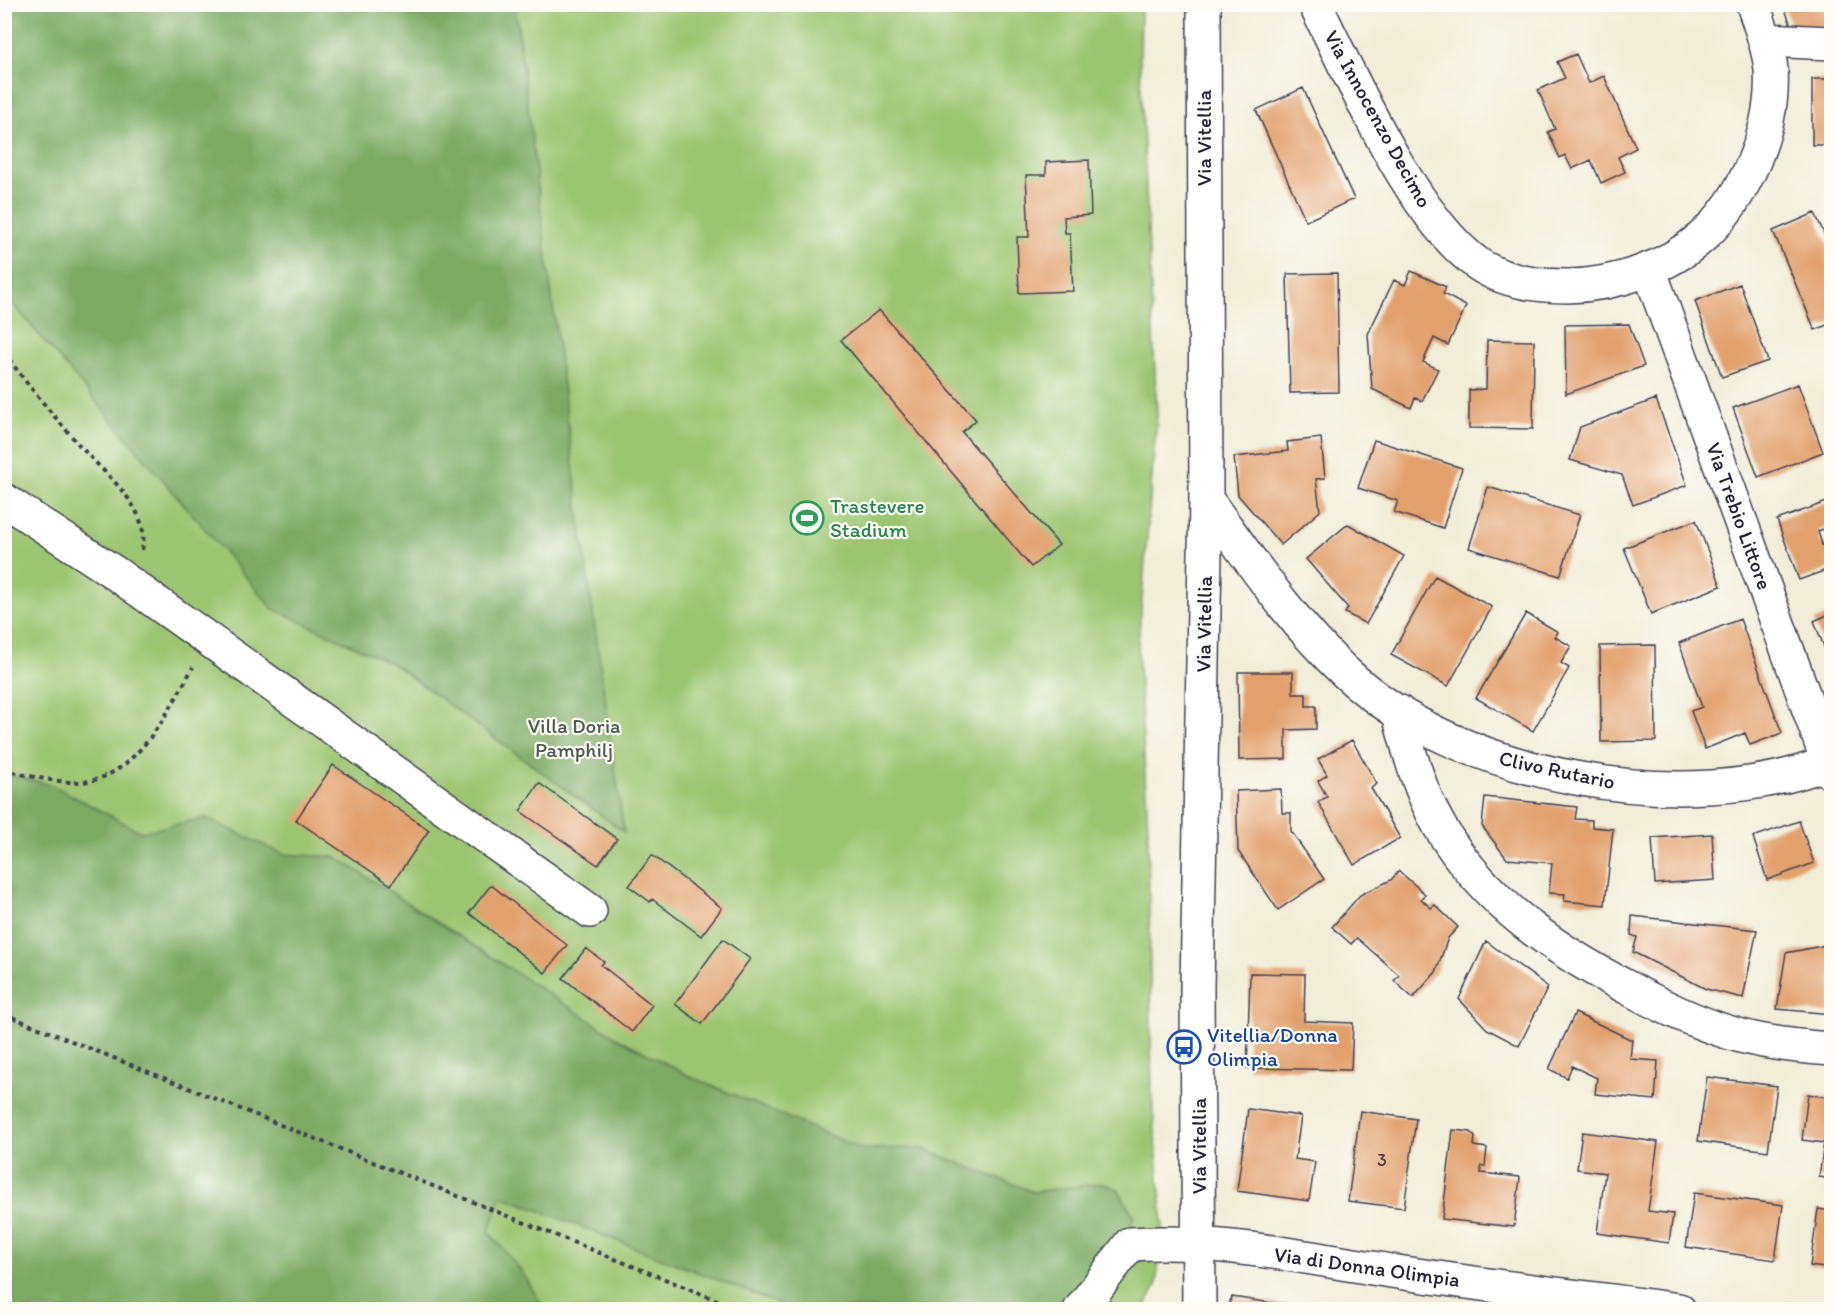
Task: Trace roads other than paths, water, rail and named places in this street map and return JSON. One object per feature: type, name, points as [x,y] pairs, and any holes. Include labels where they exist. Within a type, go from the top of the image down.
[{"type":"street","name":"Via Vitellia","points":[[1199,1310],[1197,988],[1206,499],[1203,4]]},
{"type":"street","name":"Via Innocenzo Decimo","points":[[1315,4],[1400,166],[1448,237],[1472,259],[1500,276],[1522,282],[1549,285],[1601,283],[1649,269],[1688,248],[1708,231],[1725,211],[1751,165],[1763,134],[1770,92],[1771,70],[1766,40],[1753,4]]},
{"type":"street","points":[[1766,40],[1832,43]]},
{"type":"street","name":"Via Trebio Littore","points":[[1649,269],[1830,765]]},
{"type":"street","name":"Clivo Rutario","points":[[1206,499],[1288,607],[1346,673],[1398,711],[1441,736],[1506,762],[1561,775],[1663,787],[1727,786],[1830,765]]},
{"type":"street","points":[[4,500],[115,573],[217,648],[590,911]]},
{"type":"street","points":[[1398,711],[1417,779],[1448,839],[1492,894],[1541,938],[1613,980],[1701,1023],[1762,1041],[1832,1049]]},
{"type":"street","points":[[1180,1310],[1199,1243]]},
{"type":"street","name":"Via di Donna Olimpia","points":[[1080,1310],[1130,1244],[1199,1243],[1679,1310]]},
{"type":"place","name":"Trastevere Stadium","points":[[807,518]]},
{"type":"place","name":"Vitellia/Donna Olimpia","points":[[1184,1047]]},
{"type":"park label","name":"Villa Doria Pamphilj","points":[[574,738]]}]
